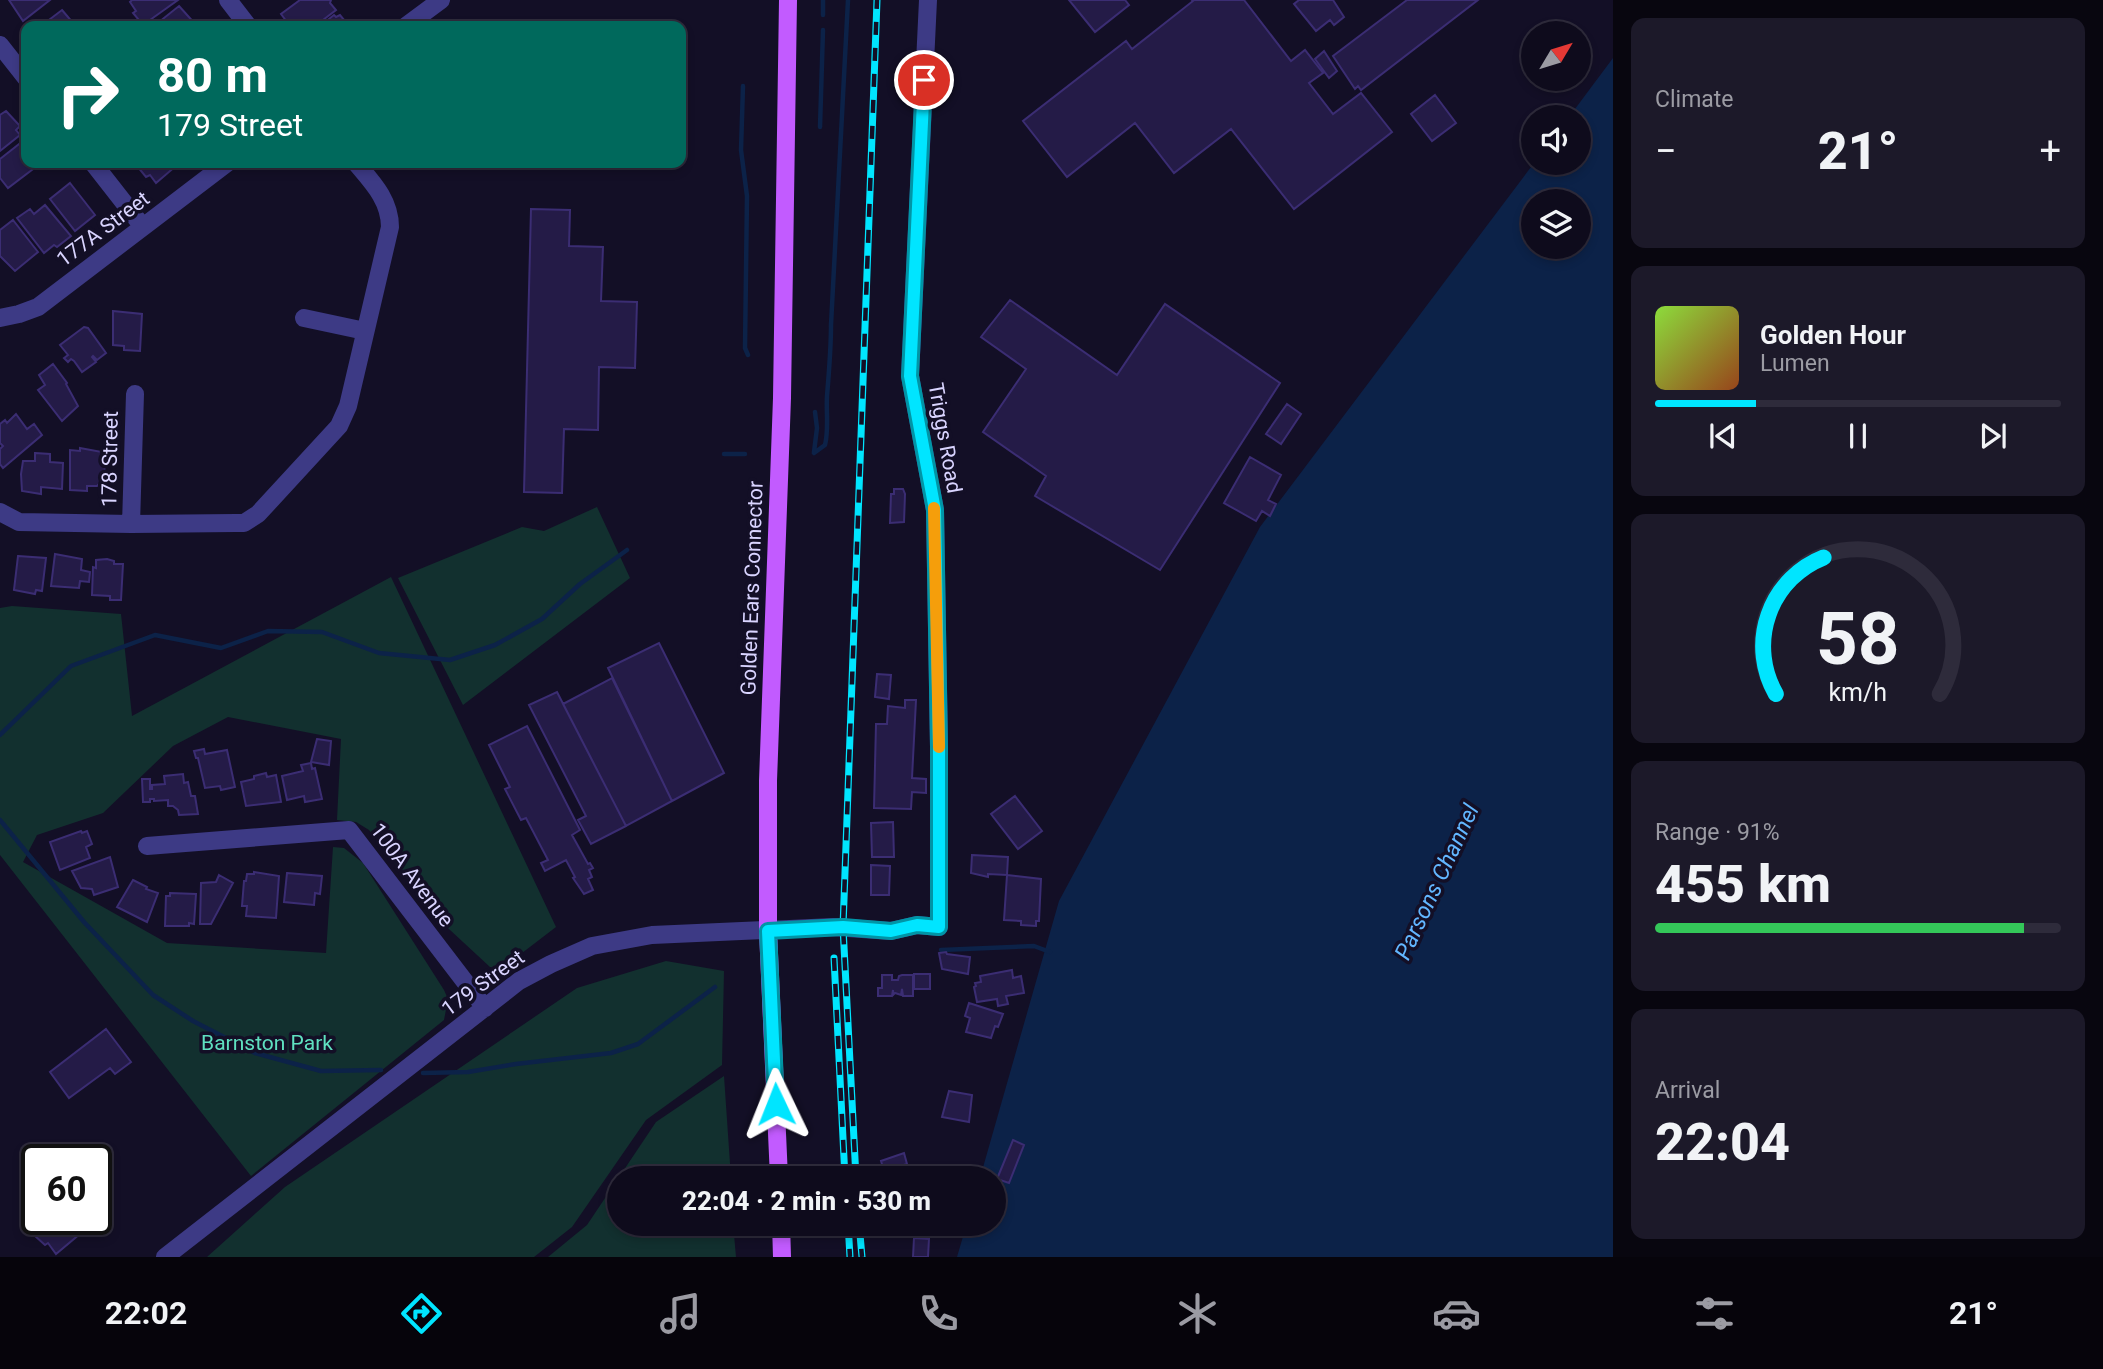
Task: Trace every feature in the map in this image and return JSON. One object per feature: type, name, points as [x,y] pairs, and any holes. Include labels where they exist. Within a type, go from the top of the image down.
[{"type":"main road","name":"Golden Ears Connector","points":[[778,1166],[768,931],[768,781],[782,398],[788,0]]},
{"type":"main road","points":[[781,1236],[782,1257]]},
{"type":"street","points":[[228,0],[244,21]]},
{"type":"street","points":[[413,21],[440,0]]},
{"type":"street","name":"Triggs Road","points":[[928,0],[910,376],[935,510],[939,927]]},
{"type":"street","points":[[0,45],[21,72]]},
{"type":"street","points":[[97,168],[143,227]]},
{"type":"street","name":"177A Street","points":[[0,318],[38,307],[220,168]]},
{"type":"street","points":[[0,512],[19,522],[131,524],[244,523],[258,514],[342,421],[348,406],[389,235],[390,219],[383,198],[360,168]]},
{"type":"street","points":[[304,317],[365,331]]},
{"type":"street","name":"178 Street","points":[[131,524],[135,394]]},
{"type":"street","name":"100A Avenue","points":[[147,846],[349,830],[485,1008]]},
{"type":"street","name":"179 Street","points":[[165,1257],[519,981],[592,946],[652,935],[843,927],[891,931],[917,925],[939,927]]},
{"type":"green space","points":[[597,507],[630,578],[463,705],[398,578],[522,527],[544,531]]},
{"type":"green space","name":"Barnston Park","points":[[391,577],[556,927],[501,969],[490,967],[436,917],[369,830],[356,822],[337,820],[341,739],[228,717],[173,746],[103,813],[37,835],[23,862],[167,943],[326,953],[333,847],[344,848],[363,863],[444,990],[448,999],[444,1020],[251,1176],[0,855],[0,608],[12,606],[121,614],[132,716]]},
{"type":"green space","points":[[666,961],[724,971],[722,1065],[646,1120],[614,1166],[607,1166],[607,1176],[572,1227],[534,1257],[207,1257],[285,1187],[577,988]]},
{"type":"green space","points":[[724,1076],[730,1166],[627,1166],[656,1122]]},
{"type":"green space","points":[[607,1195],[607,1236],[734,1236],[736,1257],[548,1257],[587,1225]]},
{"type":"water","name":"Parsons Channel","points":[[1613,58],[1613,1257],[957,1257],[963,1236],[1006,1236],[1006,1166],[983,1166],[1059,901],[1260,527],[1525,175],[1591,175],[1591,105],[1578,105]]},
{"type":"building","points":[[9,0],[50,0],[23,21]]},
{"type":"building","points":[[178,0],[149,21],[140,21],[133,13],[136,11],[130,2]]},
{"type":"building","points":[[300,0],[331,0],[330,3],[336,10],[322,21],[286,21],[281,14]]},
{"type":"building","points":[[1069,0],[1125,0],[1129,5],[1095,32]]},
{"type":"building","points":[[1192,0],[1244,0],[1291,61],[1305,50],[1323,73],[1309,83],[1333,114],[1361,93],[1392,132],[1294,209],[1231,129],[1174,173],[1135,123],[1067,177],[1023,121],[1126,41],[1132,49]]},
{"type":"building","points":[[1299,0],[1333,0],[1344,17],[1334,25],[1330,20],[1316,31],[1294,4]]},
{"type":"building","points":[[1407,0],[1478,0],[1361,90],[1358,86],[1355,89],[1333,56]]},
{"type":"building","points":[[179,6],[192,21],[160,21]]},
{"type":"building","points":[[62,10],[71,21],[48,21]]},
{"type":"building","points":[[334,15],[340,15],[345,21],[326,21]]},
{"type":"building","points":[[1324,51],[1337,71],[1329,78],[1315,59]]},
{"type":"building","points":[[1435,95],[1456,123],[1432,141],[1411,114]]},
{"type":"building","points":[[6,111],[20,126],[16,130],[20,135],[0,151],[0,115]]},
{"type":"building","points":[[21,143],[21,168],[34,168],[8,188],[0,178],[0,159]]},
{"type":"building","points":[[139,168],[174,168],[156,183],[150,175],[146,177]]},
{"type":"building","points":[[70,183],[95,215],[75,231],[50,199]]},
{"type":"building","points":[[45,205],[71,236],[44,253],[17,218],[30,209],[34,214]]},
{"type":"building","points":[[531,209],[570,210],[569,246],[603,247],[601,301],[637,302],[635,368],[599,367],[598,430],[564,429],[562,493],[524,492]]},
{"type":"building","points":[[13,220],[38,252],[15,271],[0,256],[0,230]]},
{"type":"building","points":[[1010,300],[1117,375],[1165,304],[1280,383],[1160,570],[1035,496],[1046,476],[983,432],[1026,369],[981,337]]},
{"type":"building","points":[[113,311],[142,314],[140,351],[124,350],[124,346],[113,345]]},
{"type":"building","points":[[84,327],[88,328],[106,353],[97,360],[93,356],[96,362],[82,372],[74,361],[71,359],[68,362],[64,358],[68,355],[60,345]]},
{"type":"building","points":[[53,364],[67,383],[78,406],[62,421],[38,390],[45,385],[39,375]]},
{"type":"building","points":[[1287,404],[1301,414],[1281,444],[1266,434]]},
{"type":"building","points":[[16,414],[27,429],[34,424],[42,435],[3,468],[0,464],[0,449],[3,446],[0,443],[0,424],[5,420],[7,423]]},
{"type":"building","points":[[80,448],[102,452],[102,462],[105,462],[104,479],[97,486],[87,486],[87,491],[70,490],[70,450],[80,451]]},
{"type":"building","points":[[35,453],[50,454],[50,462],[63,463],[62,489],[41,487],[41,494],[22,491],[23,461],[35,461]]},
{"type":"building","points":[[1250,457],[1281,475],[1268,500],[1276,504],[1270,516],[1262,511],[1256,521],[1224,503]]},
{"type":"building","points":[[894,489],[903,489],[905,494],[904,522],[890,523],[891,494],[894,494]]},
{"type":"building","points":[[55,554],[82,559],[81,570],[90,572],[89,582],[80,581],[79,588],[51,586]]},
{"type":"building","points":[[18,556],[46,558],[42,591],[36,590],[35,594],[14,590]]},
{"type":"building","points":[[96,560],[114,561],[114,564],[123,564],[121,600],[92,595],[93,567],[96,568]]},
{"type":"building","points":[[659,643],[724,773],[672,801],[608,668]]},
{"type":"building","points":[[877,674],[891,675],[889,699],[875,697]]},
{"type":"building","points":[[612,678],[672,801],[626,826],[563,704]]},
{"type":"building","points":[[557,692],[626,826],[591,844],[578,820],[586,816],[529,705]]},
{"type":"building","points":[[905,700],[916,700],[912,778],[926,779],[926,793],[912,792],[911,809],[874,808],[876,724],[887,724],[888,706],[905,708]]},
{"type":"building","points":[[527,726],[580,830],[572,835],[593,868],[589,870],[592,877],[588,879],[593,890],[584,894],[573,878],[575,877],[566,860],[545,871],[541,863],[548,860],[526,818],[521,820],[505,789],[510,787],[489,745]]},
{"type":"building","points":[[317,739],[331,741],[329,765],[311,762]]},
{"type":"building","points":[[204,749],[205,754],[227,750],[235,787],[221,790],[220,786],[205,788],[194,751]]},
{"type":"building","points":[[311,763],[312,769],[315,768],[322,799],[305,802],[304,796],[287,800],[282,776],[303,771],[301,765]]},
{"type":"building","points":[[266,773],[267,777],[276,775],[281,802],[246,806],[241,782]]},
{"type":"building","points":[[183,774],[184,783],[188,782],[191,796],[195,796],[198,814],[179,815],[178,810],[168,806],[168,800],[150,799],[150,802],[143,802],[142,779],[150,779],[152,789],[152,785],[165,784],[164,776]]},
{"type":"building","points":[[1015,796],[1042,831],[1018,849],[991,814]]},
{"type":"building","points":[[893,822],[894,857],[872,857],[871,823]]},
{"type":"building","points":[[87,831],[92,844],[86,847],[90,858],[60,870],[50,842]]},
{"type":"building","points":[[972,855],[1008,857],[1007,875],[988,874],[988,877],[971,873]]},
{"type":"building","points":[[110,857],[118,887],[94,895],[92,889],[81,888],[72,871]]},
{"type":"building","points":[[871,865],[890,866],[889,895],[871,895]]},
{"type":"building","points":[[254,872],[279,876],[276,918],[246,916],[247,906],[242,906],[244,881],[247,874]]},
{"type":"building","points":[[287,873],[322,876],[320,894],[315,893],[314,905],[284,902]]},
{"type":"building","points":[[219,875],[233,883],[211,924],[200,924],[201,883],[216,882]]},
{"type":"building","points":[[1007,875],[1041,879],[1039,921],[1036,921],[1036,926],[1021,925],[1021,921],[1004,920]]},
{"type":"building","points":[[133,880],[158,893],[147,922],[117,907]]},
{"type":"building","points":[[170,893],[196,894],[194,924],[165,926],[166,896],[170,896]]},
{"type":"building","points":[[939,953],[970,957],[968,974],[942,969]]},
{"type":"building","points":[[1012,970],[1013,978],[1021,976],[1024,993],[1006,996],[1008,1004],[998,1006],[997,999],[977,1002],[974,987],[975,983],[981,982],[980,976]]},
{"type":"building","points":[[914,974],[930,974],[930,989],[914,989]]},
{"type":"building","points":[[882,975],[892,975],[892,980],[898,980],[902,975],[913,975],[913,996],[903,996],[902,989],[901,995],[893,995],[893,990],[892,996],[878,996],[878,988],[882,988]]},
{"type":"building","points":[[969,1003],[1003,1014],[991,1038],[966,1032],[970,1018],[965,1016]]},
{"type":"building","points":[[106,1029],[131,1062],[115,1074],[110,1068],[69,1098],[50,1072]]},
{"type":"building","points":[[949,1091],[972,1095],[969,1122],[942,1117]]},
{"type":"building","points":[[1013,1140],[1024,1145],[1009,1183],[1006,1182],[1006,1166],[1002,1166]]},
{"type":"building","points":[[904,1153],[907,1164],[882,1166],[881,1161]]},
{"type":"building","points":[[34,1235],[79,1235],[56,1254],[48,1243],[45,1245]]},
{"type":"building","points":[[914,1238],[929,1239],[928,1257],[913,1257]]},
{"type":"waterway","points":[[823,0],[823,15]]},
{"type":"waterway","points":[[814,453],[825,445],[827,433],[848,0]]},
{"type":"waterway","points":[[820,127],[823,30]]},
{"type":"waterway","points":[[743,86],[741,150],[747,196],[745,348],[748,355]]},
{"type":"waterway","points":[[814,452],[817,428],[815,412]]},
{"type":"waterway","points":[[724,454],[745,454]]},
{"type":"waterway","points":[[0,735],[71,666],[155,635],[221,648],[268,631],[322,632],[379,653],[450,660],[495,645],[542,619],[580,584],[627,550]]},
{"type":"waterway","points":[[0,820],[84,922],[153,995],[193,1021],[255,1053],[321,1071],[381,1070]]},
{"type":"waterway","points":[[941,950],[1034,946],[1050,952]]},
{"type":"waterway","points":[[423,1073],[468,1072],[611,1053],[638,1044],[715,987]]},
{"type":"railway","points":[[855,1166],[843,927],[877,0]]},
{"type":"railway","points":[[834,958],[844,1166]]},
{"type":"railway","points":[[849,1236],[850,1257]]},
{"type":"railway","points":[[860,1236],[862,1257]]},
{"type":"slow traffic","points":[[934,508],[939,747]]},
{"type":"route","points":[[776,1104],[768,931],[843,927],[891,931],[917,925],[939,927],[935,510],[910,376],[924,80]]}]
